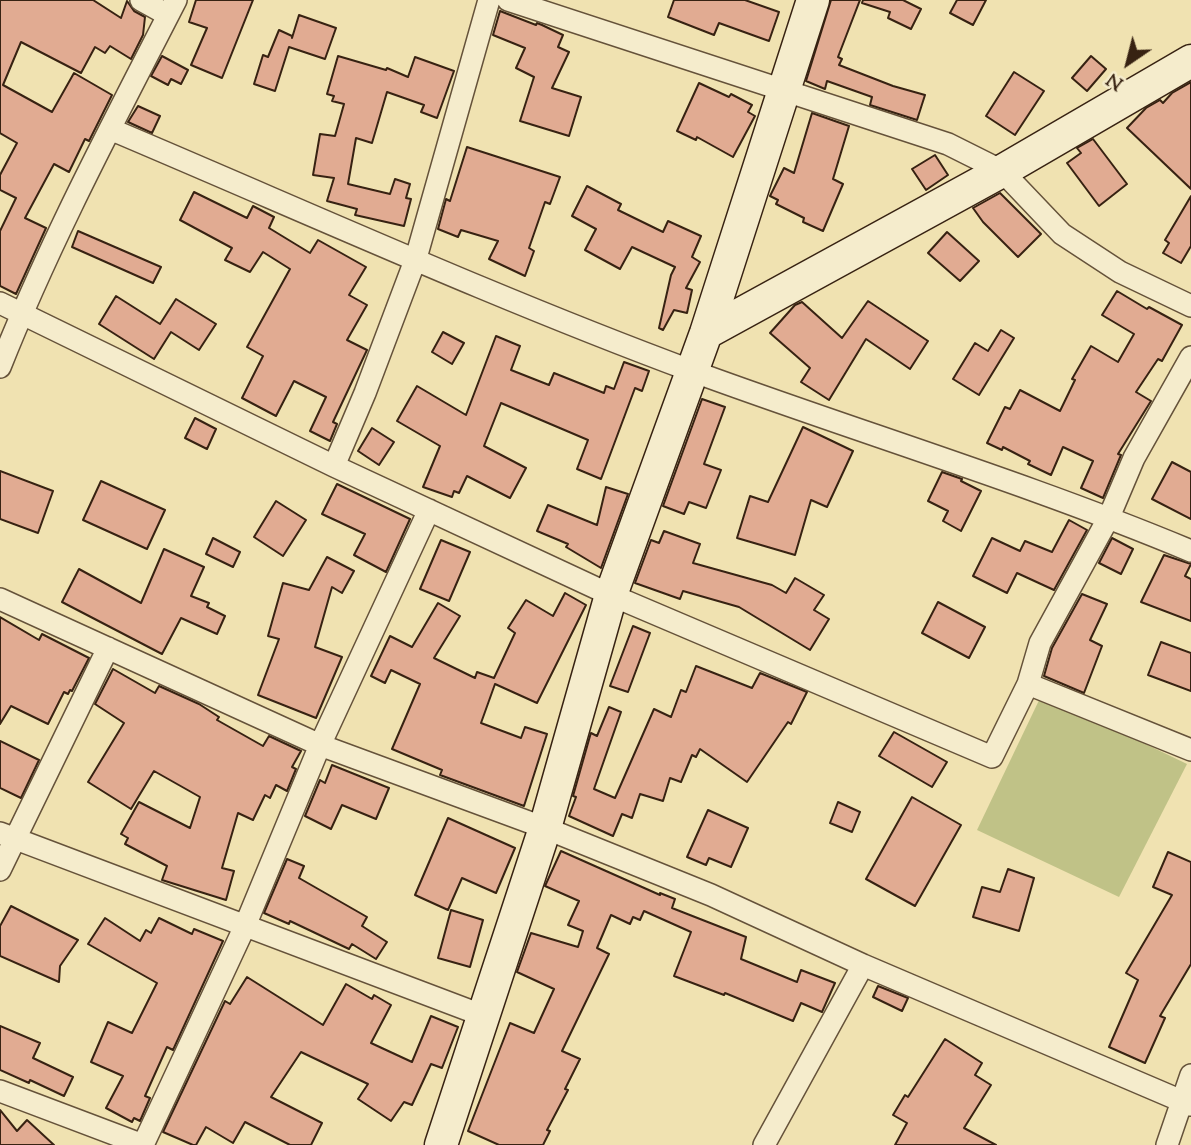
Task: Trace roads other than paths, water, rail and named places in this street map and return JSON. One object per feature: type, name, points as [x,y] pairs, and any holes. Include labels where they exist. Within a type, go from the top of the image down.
[{"type":"main road","points":[[441,1145],[545,828],[611,595],[706,333],[813,0]]},
{"type":"main road","points":[[706,333],[1002,171],[1190,62]]},
{"type":"street","points":[[0,367],[21,313],[172,8],[141,0]]},
{"type":"street","points":[[334,466],[416,258],[489,0]]},
{"type":"street","points":[[508,0],[948,144],[1002,171],[1062,234],[1120,272],[1191,306]]},
{"type":"street","points":[[110,129],[416,258],[494,294],[693,371],[1109,517],[1191,551]]},
{"type":"street","points":[[0,303],[334,466],[611,595],[992,757],[1028,684],[1040,643],[1109,517],[1134,458],[1191,357]]},
{"type":"street","points":[[0,1091],[143,1145],[245,926],[320,745],[429,510]]},
{"type":"street","points":[[0,599],[320,745],[545,828],[711,895],[863,965],[1186,1103]]},
{"type":"street","points":[[0,870],[7,836],[108,648]]},
{"type":"street","points":[[1028,684],[1191,750]]},
{"type":"street","points":[[7,836],[484,1016]]},
{"type":"street","points":[[764,1145],[863,965]]},
{"type":"street","points":[[1167,1145],[1186,1103],[1191,1075]]}]
